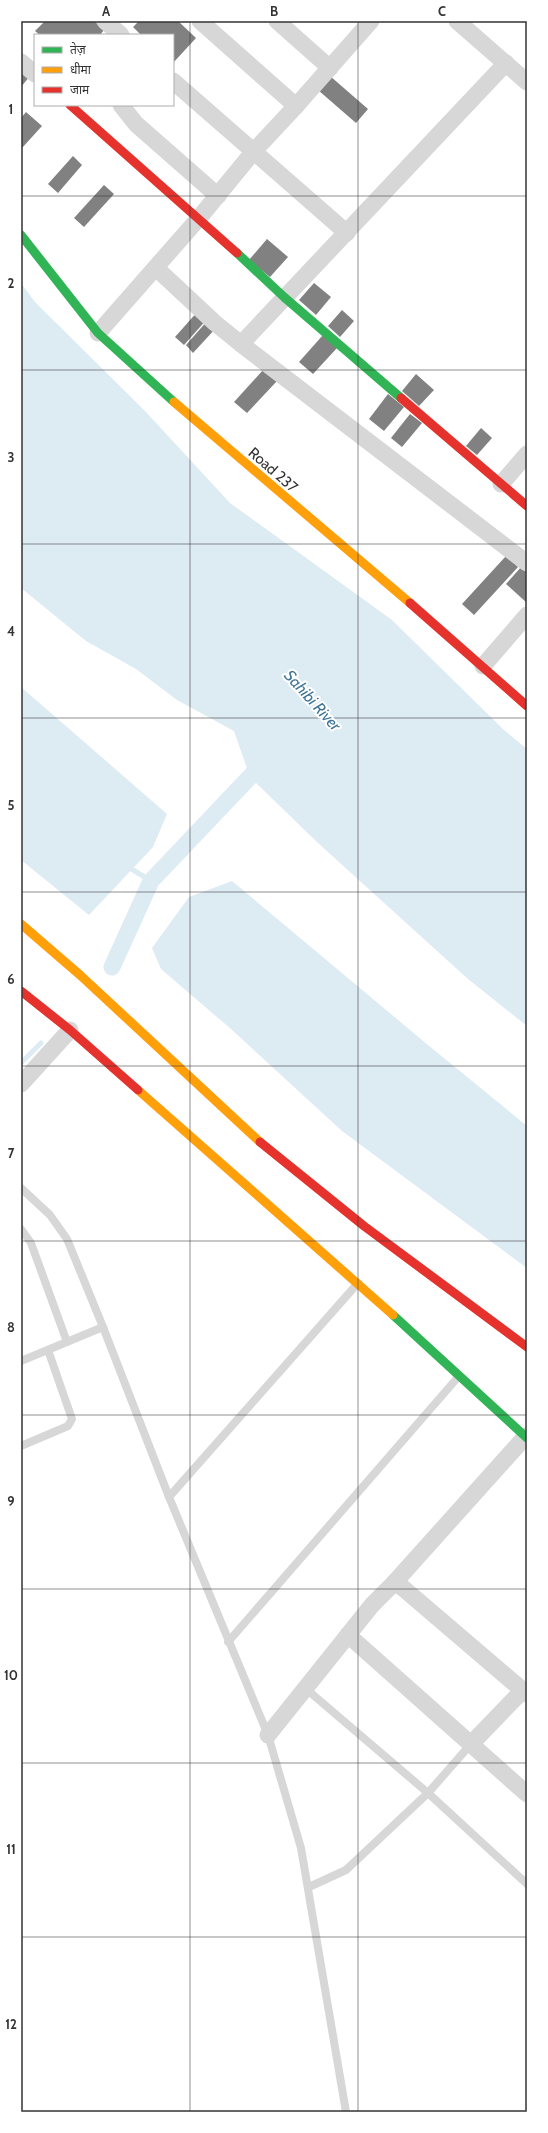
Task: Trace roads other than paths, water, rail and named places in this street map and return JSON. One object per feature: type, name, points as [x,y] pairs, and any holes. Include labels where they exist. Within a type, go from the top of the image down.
[{"type":"street","points":[[200,21],[296,106]]},
{"type":"street","points":[[277,21],[330,68]]},
{"type":"street","points":[[457,21],[527,82]]},
{"type":"street","points":[[98,333],[218,196],[254,151],[330,68],[367,22]]},
{"type":"street","points":[[107,25],[120,34]]},
{"type":"street","points":[[21,62],[34,73]]},
{"type":"street","points":[[241,344],[506,63]]},
{"type":"street","points":[[174,82],[347,233]]},
{"type":"street","points":[[71,106],[199,218],[284,297],[527,506]]},
{"type":"street","points":[[123,106],[136,124],[218,196]]},
{"type":"street","name":"Road 237","points":[[21,235],[98,333],[191,418],[286,500],[369,567],[527,706]]},
{"type":"street","points":[[156,268],[215,323],[241,344],[527,563]]},
{"type":"street","points":[[501,484],[527,454]]},
{"type":"street","points":[[483,666],[527,615]]},
{"type":"street","points":[[21,924],[80,975],[253,1136],[364,1226],[527,1347]]},
{"type":"street","points":[[21,991],[70,1030],[359,1283],[526,1437],[394,1583],[387,1588],[268,1735]]},
{"type":"street","points":[[21,1084],[70,1030]]},
{"type":"street","points":[[394,1583],[403,1588],[525,1692],[471,1744]]},
{"type":"street","points":[[348,1635],[527,1794]]},
{"type":"lane","points":[[21,1188],[50,1215],[60,1228],[103,1327],[228,1642],[268,1735],[301,1848],[309,1887],[346,2112]]},
{"type":"lane","points":[[21,1230],[30,1243],[67,1342]]},
{"type":"lane","points":[[169,1496],[359,1283]]},
{"type":"lane","points":[[21,1361],[103,1327]]},
{"type":"lane","points":[[21,1446],[68,1426],[72,1419],[48,1350]]},
{"type":"lane","points":[[228,1642],[459,1375]]},
{"type":"lane","points":[[305,1688],[428,1792],[527,1884]]},
{"type":"lane","points":[[309,1887],[346,1870],[428,1792],[471,1744]]},
{"type":"water","name":"Sahibi River","points":[[21,283],[35,302],[146,412],[230,503],[392,620],[504,730],[527,749],[527,1026],[468,979],[318,843],[250,777],[234,731],[177,700],[136,669],[86,641],[21,588]]},
{"type":"water","points":[[21,687],[167,814],[153,847],[89,915],[21,860]]},
{"type":"water","points":[[232,881],[527,1126],[527,1268],[342,1131],[231,1029],[161,969],[152,948],[189,897]]},
{"type":"waterway","points":[[112,967],[151,881],[266,760]]},
{"type":"waterway","points":[[125,865],[151,881]]},
{"type":"waterway","points":[[21,1063],[41,1043]]}]
